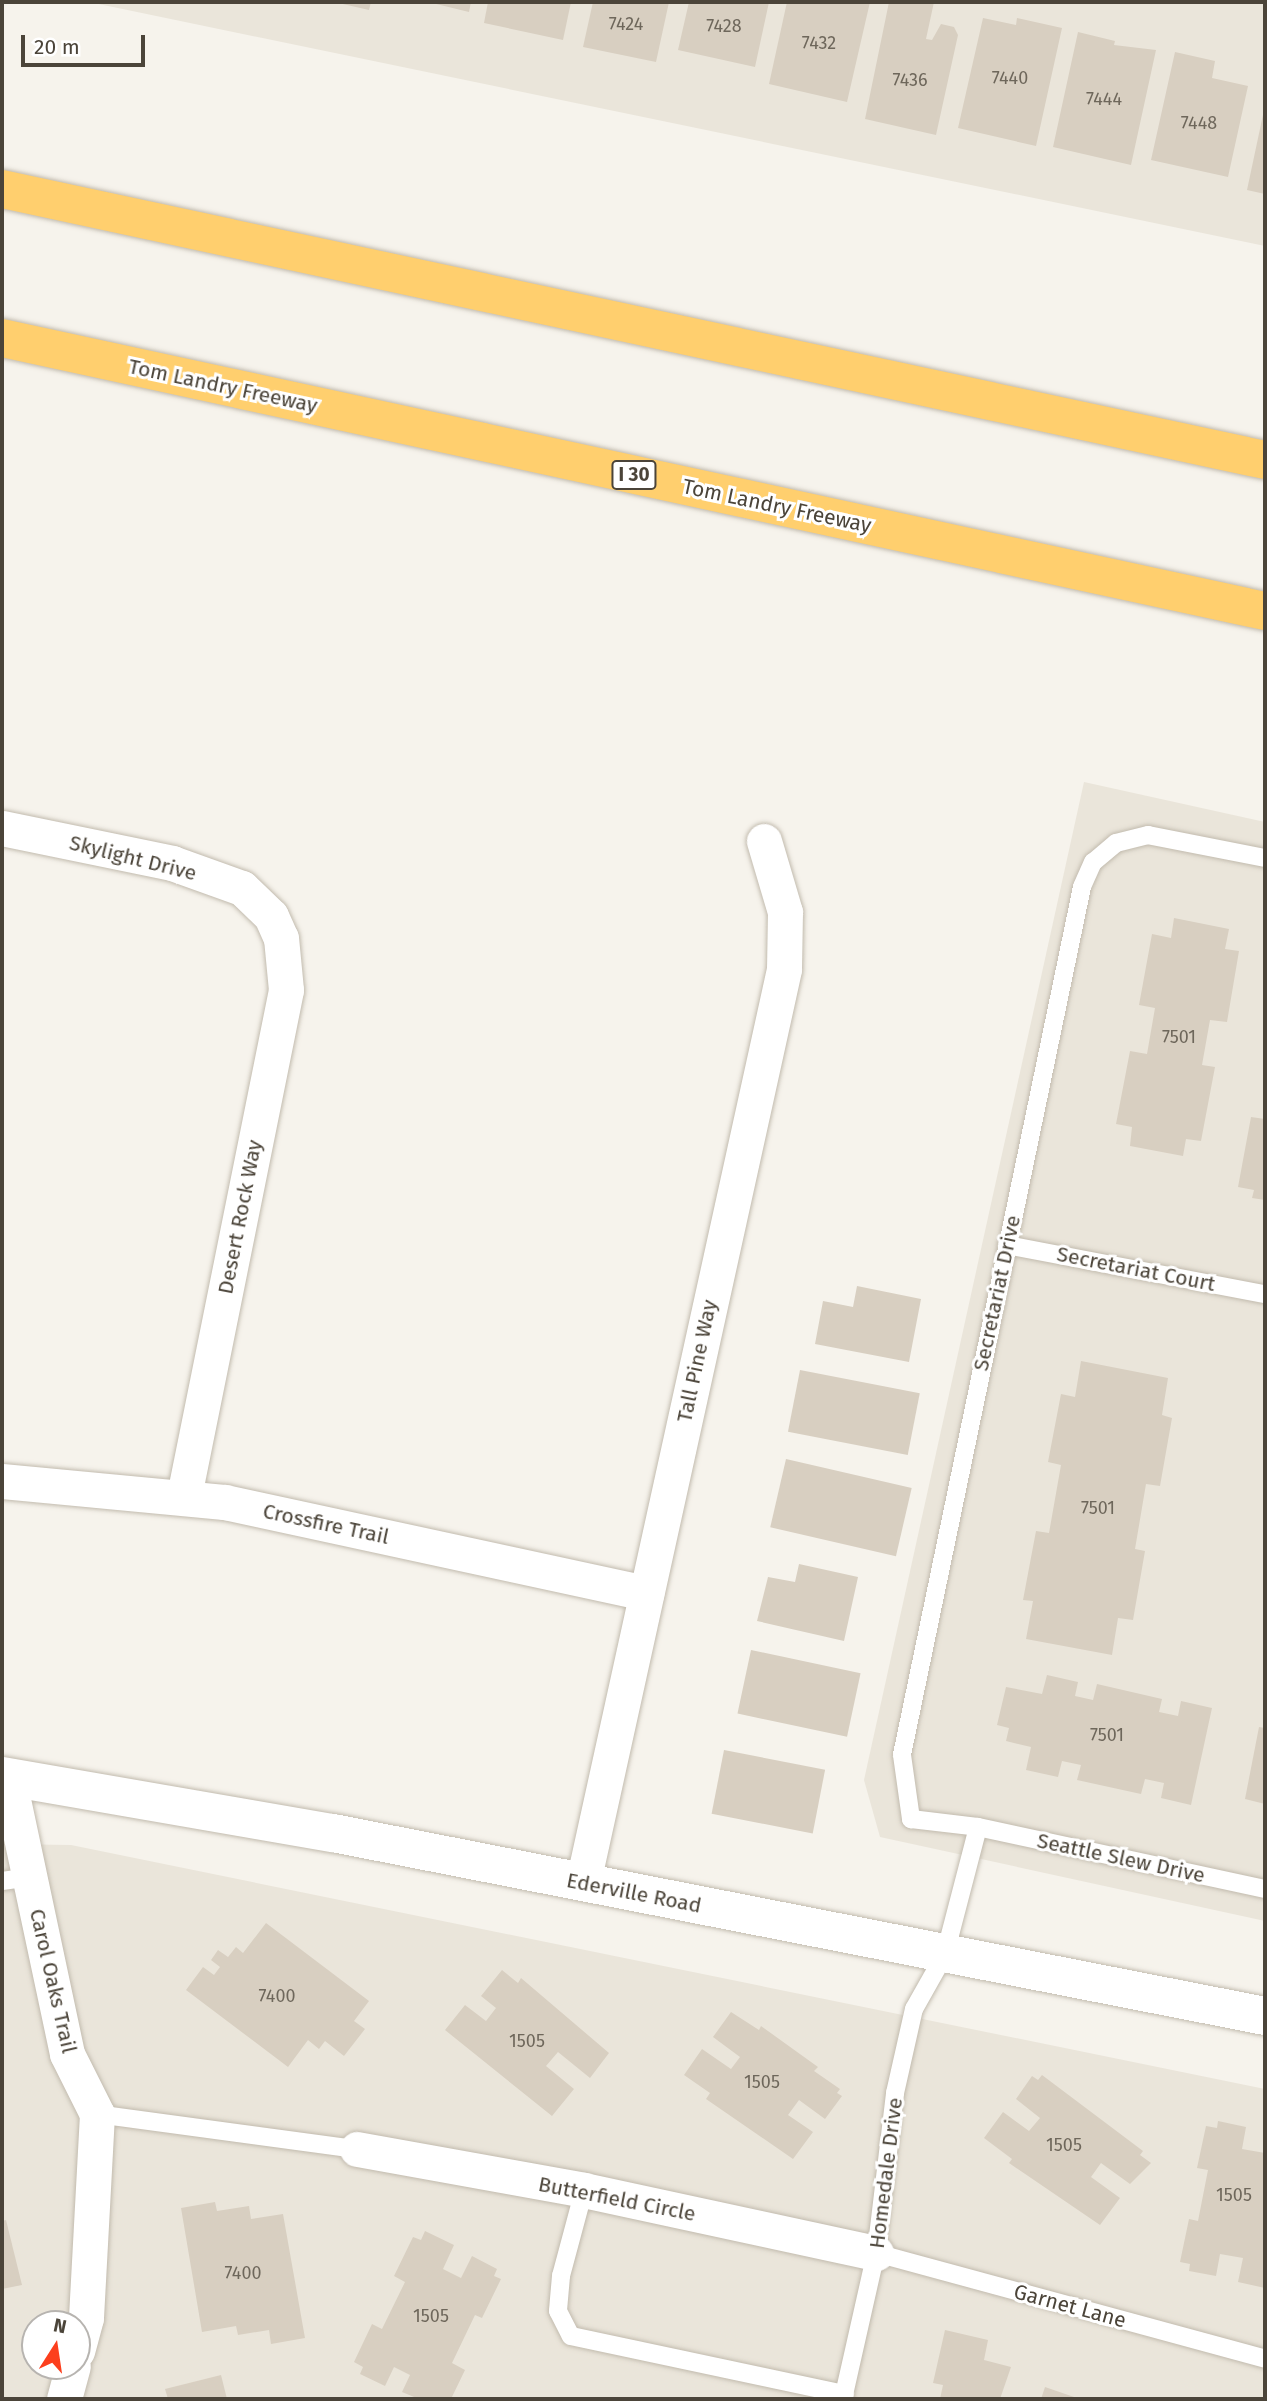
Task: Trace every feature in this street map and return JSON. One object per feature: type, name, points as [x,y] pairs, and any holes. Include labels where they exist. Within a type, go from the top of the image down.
[{"type":"highway","points":[[2,189],[1265,460]]},
{"type":"highway","name":"Tom Landry Freeway","points":[[2,338],[1265,611]]},
{"type":"street","name":"Skylight Drive","points":[[2,828],[172,863],[242,888],[271,916],[281,937]]},
{"type":"street","name":"Tall Pine Way","points":[[583,1882],[784,969],[785,912],[764,841]]},
{"type":"street","name":"Desert Rock Way","points":[[184,1496],[286,990],[281,937]]},
{"type":"street","name":"Crossfire Trail","points":[[2,1481],[184,1496],[646,1593]]},
{"type":"street","name":"Ederville Road","points":[[5,1776],[583,1882],[1265,2016]]},
{"type":"street","name":"Carol Oaks Trail","points":[[5,1776],[15,1879],[67,2054],[97,2114],[86,2310]]},
{"type":"street","name":"Butterfield Circle","points":[[357,2149],[584,2190],[876,2253]]},
{"type":"street","points":[[64,2399],[69,2380]]},
{"type":"lane","name":"Secretariat Drive","points":[[902,1755],[1082,887],[1093,862],[1116,843],[1148,835],[1265,858]]},
{"type":"lane","name":"Secretariat Court","points":[[1007,1245],[1265,1294]]},
{"type":"lane","name":"Seattle Slew Drive","points":[[902,1755],[911,1819],[978,1827],[1265,1889]]},
{"type":"lane","points":[[945,1954],[978,1827]]},
{"type":"lane","name":"Homedale Drive","points":[[844,2397],[876,2253],[895,2093],[914,2009],[945,1954]]},
{"type":"lane","points":[[97,2114],[357,2149]]},
{"type":"lane","points":[[584,2190],[561,2276],[558,2311],[571,2336],[844,2397]]},
{"type":"lane","name":"Garnet Lane","points":[[876,2253],[1265,2358]]},
{"type":"shaded area","points":[[89,2],[1265,2],[1265,246]]},
{"type":"shaded area","points":[[1084,782],[1265,822],[1265,1921],[880,1837],[864,1780]]},
{"type":"shaded area","points":[[2,1844],[71,1845],[1265,2089],[1265,2399],[2,2399]]},
{"type":"building","points":[[334,2],[371,2],[369,10]]},
{"type":"building","points":[[428,2],[471,2],[469,12]]},
{"type":"building","points":[[488,2],[571,2],[563,40],[484,23]]},
{"type":"building","points":[[593,2],[669,2],[656,62],[583,47]]},
{"type":"building","points":[[689,2],[769,2],[755,67],[678,50]]},
{"type":"building","points":[[787,2],[870,2],[847,102],[769,84]]},
{"type":"building","points":[[889,2],[934,2],[926,39],[932,40],[941,24],[954,27],[958,35],[936,135],[865,119]]},
{"type":"building","points":[[983,18],[1016,25],[1017,18],[1062,28],[1036,146],[958,128]]},
{"type":"building","points":[[1078,32],[1115,41],[1114,45],[1156,50],[1131,165],[1053,147]]},
{"type":"building","points":[[1175,52],[1215,61],[1212,78],[1248,86],[1228,177],[1151,160]]},
{"type":"building","points":[[1265,110],[1265,194],[1247,190]]},
{"type":"building","points":[[1174,918],[1229,929],[1225,949],[1239,951],[1227,1022],[1210,1020],[1202,1065],[1215,1067],[1201,1141],[1186,1139],[1183,1156],[1130,1146],[1132,1127],[1116,1124],[1130,1051],[1147,1054],[1155,1008],[1139,1005],[1152,934],[1171,938]]},
{"type":"building","points":[[1251,1117],[1265,1119],[1265,1200],[1252,1198],[1254,1190],[1238,1187]]},
{"type":"building","points":[[857,1286],[921,1299],[909,1362],[815,1344],[823,1301],[853,1307]]},
{"type":"building","points":[[1081,1361],[1168,1378],[1162,1415],[1172,1418],[1160,1486],[1146,1484],[1135,1549],[1145,1551],[1133,1620],[1118,1618],[1112,1655],[1026,1639],[1033,1601],[1023,1600],[1036,1531],[1049,1533],[1061,1465],[1048,1462],[1061,1394],[1075,1397]]},
{"type":"building","points":[[800,1370],[920,1393],[908,1455],[788,1432]]},
{"type":"building","points":[[786,1459],[912,1488],[896,1556],[770,1527]]},
{"type":"building","points":[[799,1564],[858,1577],[844,1641],[757,1621],[768,1577],[795,1582]]},
{"type":"building","points":[[751,1650],[861,1673],[847,1737],[737,1714]]},
{"type":"building","points":[[1047,1675],[1078,1682],[1075,1696],[1093,1700],[1097,1684],[1162,1699],[1159,1712],[1178,1716],[1181,1701],[1212,1708],[1191,1805],[1161,1798],[1164,1783],[1145,1779],[1141,1794],[1077,1780],[1081,1765],[1062,1761],[1058,1777],[1026,1770],[1031,1747],[1006,1741],[1009,1728],[997,1725],[1006,1687],[1042,1694]]},
{"type":"building","points":[[1259,1727],[1265,1728],[1265,1804],[1245,1799]]},
{"type":"building","points":[[724,1750],[825,1770],[813,1833],[712,1814]]},
{"type":"building","points":[[266,1923],[369,2001],[354,2021],[365,2029],[344,2056],[325,2041],[319,2049],[308,2040],[288,2067],[186,1990],[203,1967],[214,1975],[220,1967],[211,1960],[218,1950],[228,1957],[236,1947],[243,1953]]},
{"type":"building","points":[[502,1970],[518,1983],[521,1978],[609,2053],[590,2078],[558,2052],[546,2066],[574,2089],[552,2116],[445,2030],[465,2005],[486,2021],[496,2008],[481,1996]]},
{"type":"building","points":[[731,2012],[759,2030],[761,2026],[818,2067],[814,2071],[840,2089],[837,2093],[842,2096],[825,2119],[799,2100],[788,2115],[813,2132],[793,2159],[706,2099],[710,2093],[684,2075],[702,2049],[731,2069],[740,2057],[713,2037]]},
{"type":"building","points":[[1042,2075],[1143,2151],[1140,2155],[1151,2163],[1130,2184],[1101,2163],[1091,2177],[1120,2198],[1100,2225],[1009,2163],[1012,2159],[984,2138],[1003,2112],[1029,2131],[1040,2118],[1016,2099],[1032,2076],[1038,2080]]},
{"type":"building","points":[[1218,2121],[1246,2127],[1242,2149],[1265,2153],[1265,2288],[1238,2282],[1243,2258],[1220,2254],[1216,2276],[1189,2271],[1190,2264],[1180,2262],[1189,2219],[1198,2221],[1208,2170],[1197,2168],[1206,2126],[1217,2128]]},
{"type":"building","points":[[215,2202],[217,2211],[249,2206],[251,2219],[283,2214],[305,2338],[271,2344],[269,2330],[238,2335],[236,2326],[202,2332],[181,2208]]},
{"type":"building","points":[[6,2220],[22,2285],[2,2289],[2,2221]]},
{"type":"building","points":[[425,2231],[454,2245],[443,2269],[461,2278],[472,2256],[497,2269],[494,2276],[501,2279],[482,2318],[475,2315],[452,2363],[465,2370],[451,2399],[419,2399],[402,2392],[410,2375],[394,2367],[385,2386],[360,2374],[363,2367],[354,2362],[372,2324],[382,2329],[405,2282],[394,2276],[413,2237],[421,2240]]},
{"type":"building","points":[[945,2330],[988,2340],[984,2360],[1011,2367],[1000,2399],[940,2399],[943,2385],[933,2383]]},
{"type":"building","points":[[221,2375],[227,2399],[168,2399],[165,2389]]},
{"type":"building","points":[[1045,2387],[1074,2397],[1074,2399],[1041,2399]]}]
